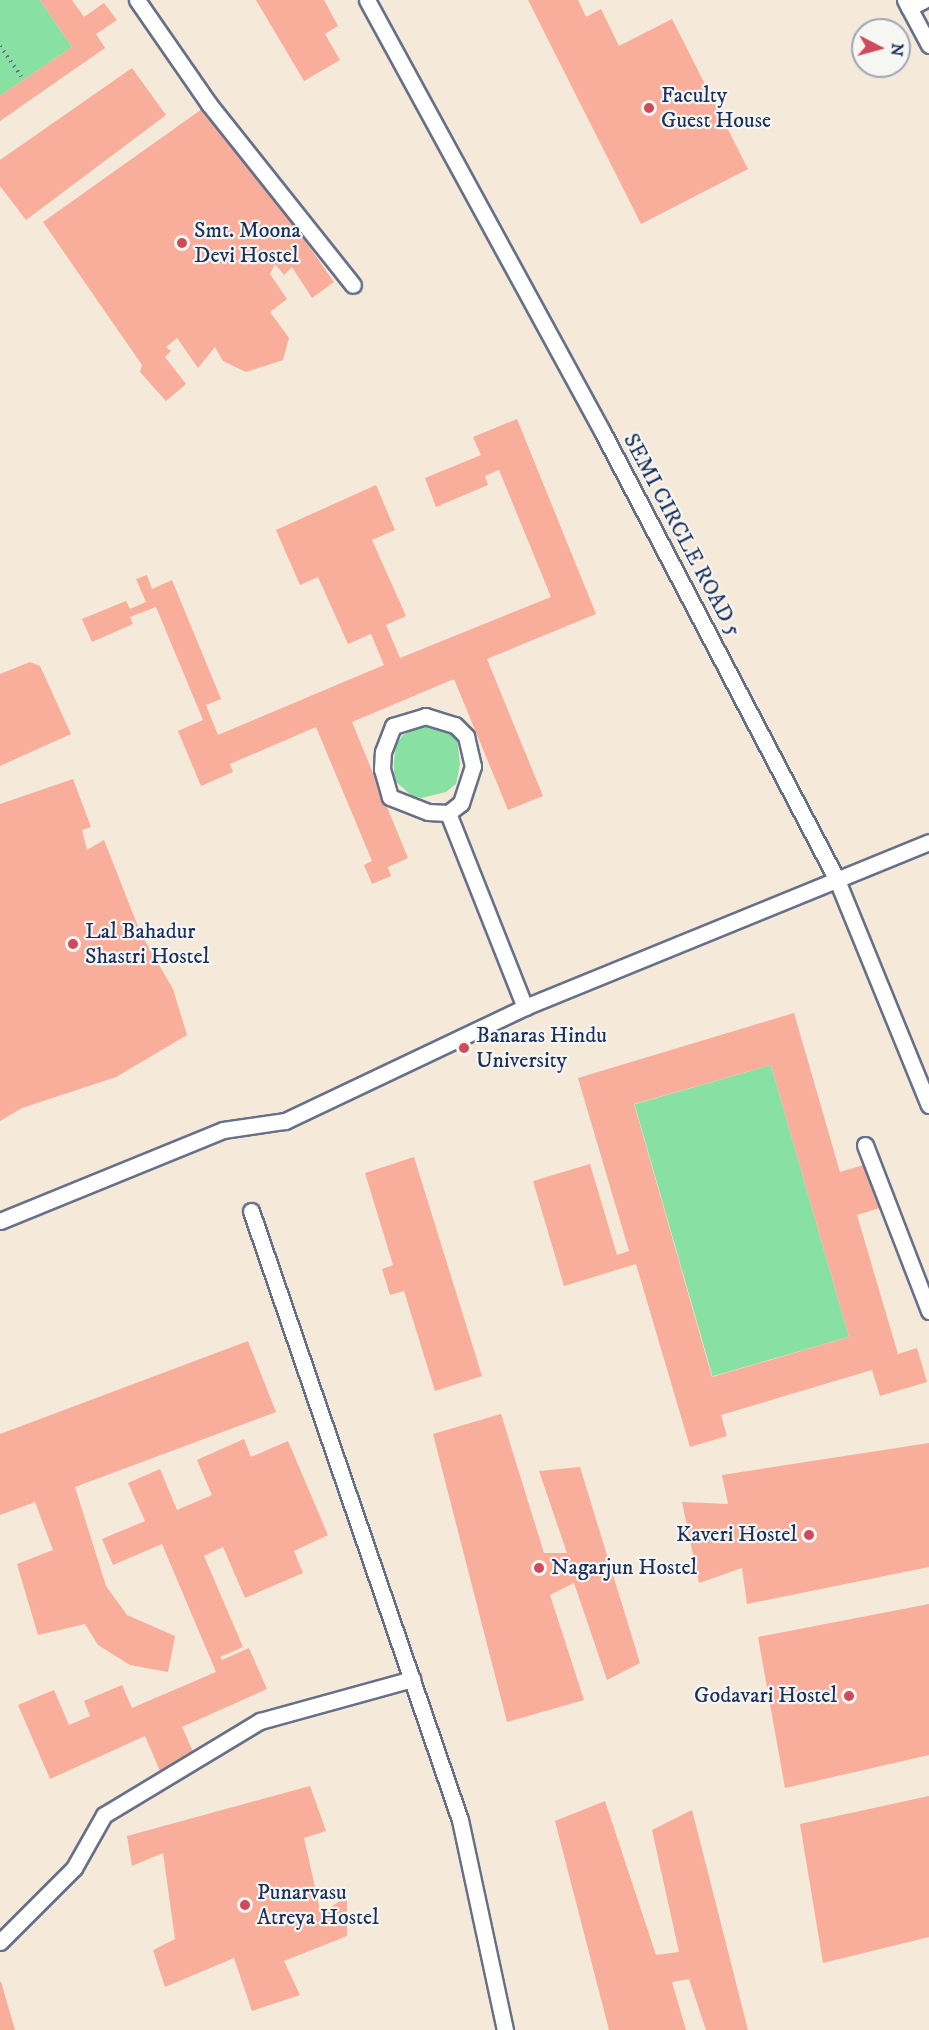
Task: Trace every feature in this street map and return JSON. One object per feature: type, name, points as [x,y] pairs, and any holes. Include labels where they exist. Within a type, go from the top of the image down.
[{"type":"lane","points":[[137,0],[209,104],[353,285]]},
{"type":"lane","name":"SEMI CIRCLE ROAD 5","points":[[366,0],[602,431],[837,880],[929,1105]]},
{"type":"lane","points":[[924,0],[907,4],[929,45]]},
{"type":"lane","points":[[425,716],[455,725],[466,736],[473,766],[461,803],[448,813],[415,809],[390,797],[382,769],[383,752],[393,726],[425,716]]},
{"type":"lane","points":[[448,813],[525,1007]]},
{"type":"lane","points":[[0,1221],[224,1130],[285,1121],[525,1007],[929,842]]},
{"type":"lane","points":[[865,1145],[929,1311]]},
{"type":"lane","points":[[251,1211],[460,1820],[505,2030]]},
{"type":"lane","points":[[0,1942],[74,1868],[104,1815],[260,1721],[412,1679]]},
{"type":"path","points":[[0,46],[21,76]]},
{"type":"green space","points":[[0,0],[40,0],[72,47],[0,96]]},
{"type":"green space","points":[[425,724],[435,725],[457,738],[460,764],[456,784],[446,792],[422,798],[412,796],[394,780],[394,762],[396,745],[403,735]]},
{"type":"green space","points":[[771,1065],[849,1337],[713,1376],[635,1104]]},
{"type":"building","points":[[40,0],[72,0],[84,17],[104,3],[117,20],[96,34],[105,48],[0,121],[0,96],[72,47]]},
{"type":"building","points":[[256,0],[324,0],[338,26],[325,34],[340,60],[304,81]]},
{"type":"building","name":"Faculty Guest House","points":[[528,0],[578,0],[586,17],[601,9],[619,46],[672,19],[748,169],[641,224]]},
{"type":"building","points":[[132,68],[166,115],[26,220],[0,186],[0,160]]},
{"type":"building","name":"Smt. Moona Devi Hostel","points":[[209,104],[334,282],[312,298],[292,267],[284,275],[275,264],[270,274],[287,299],[270,312],[289,338],[283,360],[246,372],[223,361],[215,347],[198,368],[177,338],[166,347],[171,351],[165,357],[186,384],[166,401],[140,372],[142,365],[43,222]]},
{"type":"building","points":[[517,419],[596,614],[487,659],[543,796],[508,810],[454,679],[352,722],[408,858],[388,867],[391,876],[372,884],[364,865],[372,861],[316,727],[230,764],[233,772],[201,786],[178,731],[203,720],[156,607],[130,617],[133,624],[92,642],[82,619],[126,601],[130,609],[146,602],[136,579],[147,575],[152,589],[172,580],[221,699],[206,705],[218,735],[384,665],[371,634],[348,644],[318,577],[300,585],[276,530],[376,485],[395,530],[372,540],[406,616],[386,625],[400,658],[551,597],[499,470],[485,476],[488,485],[436,507],[425,478],[481,455],[473,437]]},
{"type":"building","points":[[30,662],[40,666],[71,734],[0,766],[0,674]]},
{"type":"building","name":"Lal Bahadur Shastri Hostel","points":[[73,779],[91,827],[82,830],[87,850],[104,840],[141,934],[173,989],[187,1035],[116,1077],[22,1108],[0,1121],[0,804]]},
{"type":"building","points":[[794,1013],[840,1172],[867,1164],[880,1208],[857,1215],[898,1354],[917,1348],[927,1382],[880,1396],[872,1370],[721,1415],[727,1436],[690,1447],[636,1264],[564,1286],[533,1181],[590,1164],[617,1255],[629,1251],[578,1078]],"holes":[[[771,1065],[849,1337],[712,1377],[634,1104]]]},
{"type":"building","points":[[414,1157],[482,1376],[435,1391],[404,1291],[390,1295],[382,1269],[393,1265],[365,1173]]},
{"type":"building","points":[[248,1341],[276,1412],[75,1487],[106,1586],[127,1615],[175,1636],[168,1672],[130,1665],[98,1645],[85,1624],[38,1635],[17,1564],[53,1550],[35,1502],[0,1515],[0,1434]]},
{"type":"building","name":"Nagarjun Hostel","points":[[501,1414],[544,1553],[567,1553],[539,1471],[580,1467],[640,1663],[607,1680],[574,1583],[550,1595],[584,1700],[507,1722],[433,1434]]},
{"type":"building","points":[[244,1439],[251,1457],[288,1441],[328,1535],[294,1551],[303,1573],[245,1598],[223,1547],[204,1556],[243,1647],[220,1657],[222,1660],[249,1648],[267,1689],[182,1727],[195,1756],[160,1771],[145,1736],[50,1779],[18,1705],[54,1690],[69,1725],[90,1716],[84,1701],[122,1685],[132,1708],[216,1672],[162,1544],[113,1565],[102,1539],[145,1521],[128,1483],[160,1469],[177,1510],[212,1495],[197,1460]]},
{"type":"building","name":"Kaveri Hostel","points":[[929,1443],[929,1567],[747,1604],[742,1568],[699,1583],[682,1502],[728,1504],[722,1475]]},
{"type":"building","name":"Godavari Hostel","points":[[929,1604],[929,1755],[785,1788],[758,1637]]},
{"type":"building","name":"Punarvasu Atreya Hostel","points":[[310,1786],[326,1831],[304,1838],[321,1914],[347,1896],[347,1936],[284,1961],[300,1995],[252,2011],[234,1958],[165,1987],[153,1950],[175,1939],[163,1853],[132,1866],[127,1836]]},
{"type":"building","points":[[929,1796],[929,1937],[823,1963],[800,1824]]},
{"type":"building","points":[[605,1801],[656,1955],[679,1952],[652,1830],[692,1810],[748,2030],[706,2030],[689,1979],[672,1982],[686,2030],[609,2030],[555,1821]]},
{"type":"building","points":[[1,1982],[15,2030],[0,2030]]},
{"type":"place","name":"Faculty Guest House","points":[[649,108]]},
{"type":"place","name":"Smt. Moona Devi Hostel","points":[[182,243]]},
{"type":"place","name":"Lal Bahadur Shastri Hostel","points":[[73,944]]},
{"type":"place","name":"Banaras Hindu University","points":[[464,1048]]},
{"type":"place","name":"Kaveri Hostel","points":[[809,1535]]},
{"type":"place","name":"Nagarjun Hostel","points":[[539,1568]]},
{"type":"place","name":"Godavari Hostel","points":[[849,1696]]},
{"type":"place","name":"Punarvasu Atreya Hostel","points":[[245,1905]]}]
